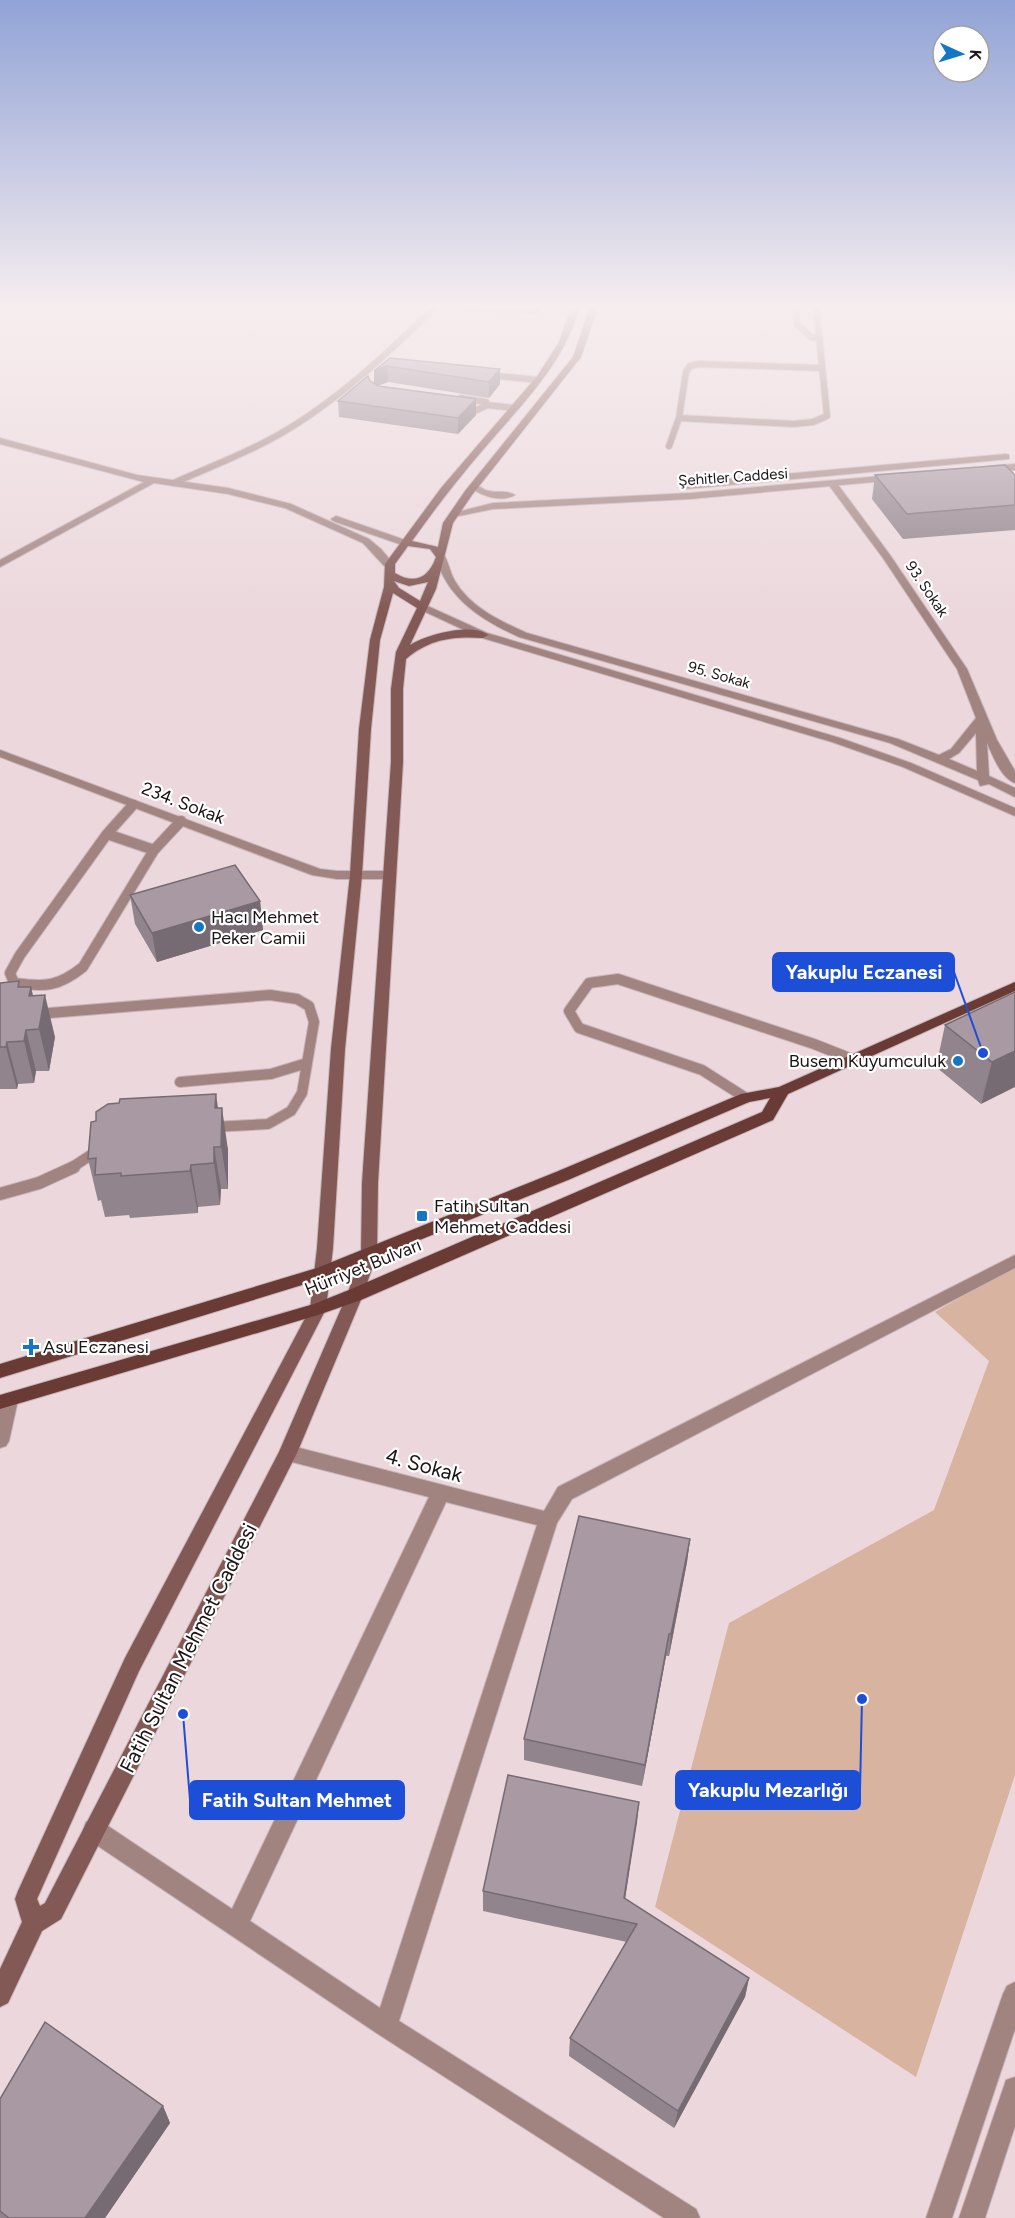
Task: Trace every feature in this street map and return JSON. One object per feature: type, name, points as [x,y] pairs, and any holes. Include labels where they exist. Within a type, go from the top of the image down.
[{"type":"main road","points":[[318,1309],[338,1049],[356,876],[365,729],[375,640],[390,572],[405,543],[444,490],[515,408]]},
{"type":"main road","name":"Fatih Sultan Mehmet Caddesi","points":[[0,1995],[34,1923],[53,1911],[219,1592],[288,1453],[355,1295],[369,1254],[370,1183],[390,874],[397,689],[401,657],[408,634],[423,607],[439,564],[448,523],[474,486],[537,408]]},
{"type":"main road","points":[[390,572],[407,583],[426,582],[439,564],[433,547],[405,543]]},
{"type":"main road","points":[[390,572],[395,590],[423,607]]},
{"type":"main road","points":[[401,657],[412,646],[430,638],[459,633],[483,636]]},
{"type":"main road","name":"Hürriyet Bulvarı","points":[[0,1371],[322,1273],[562,1176],[746,1098],[782,1091],[1015,986]]},
{"type":"main road","name":"Hürriyet Bulvarı","points":[[4,1401],[318,1309],[355,1295],[768,1116],[782,1091]]},
{"type":"main road","name":"Fatih Sultan Mehmet Caddesi","points":[[34,1923],[26,1899],[132,1665],[318,1309]]},
{"type":"street","points":[[0,441],[152,480],[257,497],[296,510],[363,526],[405,543]]},
{"type":"street","name":"Şehitler Caddesi","points":[[474,486],[479,491],[490,495],[592,491],[1015,457]]},
{"type":"street","points":[[966,461],[976,471],[1015,467]]},
{"type":"street","points":[[882,468],[892,478]]},
{"type":"street","name":"Şehitler Caddesi","points":[[454,514],[493,506],[690,496],[945,473]]},
{"type":"street","points":[[0,564],[152,480]]},
{"type":"street","name":"93. Sokak","points":[[833,484],[887,556],[951,651],[962,669],[991,741],[1015,779]]},
{"type":"street","points":[[592,491],[598,500]]},
{"type":"street","points":[[296,510],[366,541],[378,551],[390,572]]},
{"type":"street","name":"95. Sokak","points":[[439,564],[458,594],[507,629],[894,741],[983,777],[1015,793]]},
{"type":"street","name":"95. Sokak","points":[[423,607],[483,636],[808,732],[907,765],[1015,812]]},
{"type":"street","points":[[940,759],[955,751],[982,718]]},
{"type":"street","points":[[982,718],[983,777],[993,802]]},
{"type":"street","points":[[808,732],[820,720]]},
{"type":"street","name":"234. Sokak","points":[[0,753],[317,872],[356,876],[390,874]]},
{"type":"street","points":[[386,2026],[548,1520],[565,1493],[1015,1261]]},
{"type":"street","points":[[0,1441],[4,1401]]},
{"type":"street","name":"4. Sokak","points":[[288,1453],[548,1520]]},
{"type":"street","points":[[236,1925],[441,1492]]},
{"type":"street","points":[[94,1830],[386,2026],[687,2218]]},
{"type":"street","points":[[939,2218],[1015,1994]]},
{"type":"street","points":[[972,2218],[1015,2089]]},
{"type":"lane","points":[[174,483],[288,430],[321,408]]},
{"type":"lane","points":[[458,408],[477,410],[482,408]]},
{"type":"lane","points":[[510,408],[515,408]]},
{"type":"lane","points":[[669,446],[681,408]]},
{"type":"lane","points":[[679,418],[794,424],[813,422],[827,416],[826,408]]},
{"type":"lane","points":[[134,804],[107,834],[20,955],[10,973],[14,983],[47,987],[68,981],[83,967],[154,850],[181,821]]},
{"type":"lane","points":[[107,834],[154,850]]},
{"type":"lane","points":[[746,1098],[702,1070],[579,1028],[569,1011],[590,983],[618,979],[814,1044],[852,1059]]},
{"type":"lane","points":[[24,1015],[270,995],[297,999],[309,1006],[314,1022],[302,1094],[291,1111],[268,1124],[200,1128]]},
{"type":"lane","points":[[180,1082],[271,1074],[307,1063]]},
{"type":"lane","points":[[0,1194],[45,1182],[84,1162],[102,1148]]},
{"type":"shaded area","points":[[1015,1266],[1015,1775],[916,2077],[655,1907],[729,1623],[934,1510],[989,1361],[935,1312]]},
{"type":"building","points":[[384,408],[468,408],[458,418]]},
{"type":"building","points":[[1005,465],[1015,475],[1015,505],[907,514],[875,475]]},
{"type":"building","points":[[235,865],[260,901],[152,933],[130,895]]},
{"type":"building","points":[[19,981],[18,987],[31,987],[29,996],[45,995],[39,1029],[26,1030],[24,1041],[7,1042],[6,1047],[0,1047],[0,983]]},
{"type":"building","points":[[1015,992],[1015,1051],[992,1062],[945,1025]]},
{"type":"building","points":[[216,1094],[215,1108],[222,1108],[221,1147],[214,1147],[214,1163],[191,1165],[190,1171],[121,1176],[121,1173],[95,1175],[96,1158],[88,1159],[91,1122],[96,1121],[96,1112],[108,1104],[119,1103],[120,1099]]},
{"type":"building","points":[[579,1516],[690,1539],[671,1634],[669,1634],[645,1765],[524,1739]]},
{"type":"building","points":[[508,1775],[639,1802],[624,1898],[749,1978],[678,2111],[570,2038],[637,1924],[483,1891]]},
{"type":"building","points":[[45,2022],[163,2106],[85,2218],[9,2218],[0,2211],[0,2099]]},
{"type":"place","name":"Hacı Mehmet Peker Camii","points":[[199,927]]},
{"type":"place","name":"Yakuplu Eczanesi","points":[[983,1053]]},
{"type":"place","name":"Busem Kuyumculuk","points":[[958,1061]]},
{"type":"place","name":"Fatih Sultan Mehmet Caddesi","points":[[422,1216]]},
{"type":"place","name":"Asu Eczanesi","points":[[31,1347]]},
{"type":"place","name":"Yakuplu Mezarlığı","points":[[862,1699]]},
{"type":"place","name":"Fatih Sultan Mehmet","points":[[183,1714]]}]
